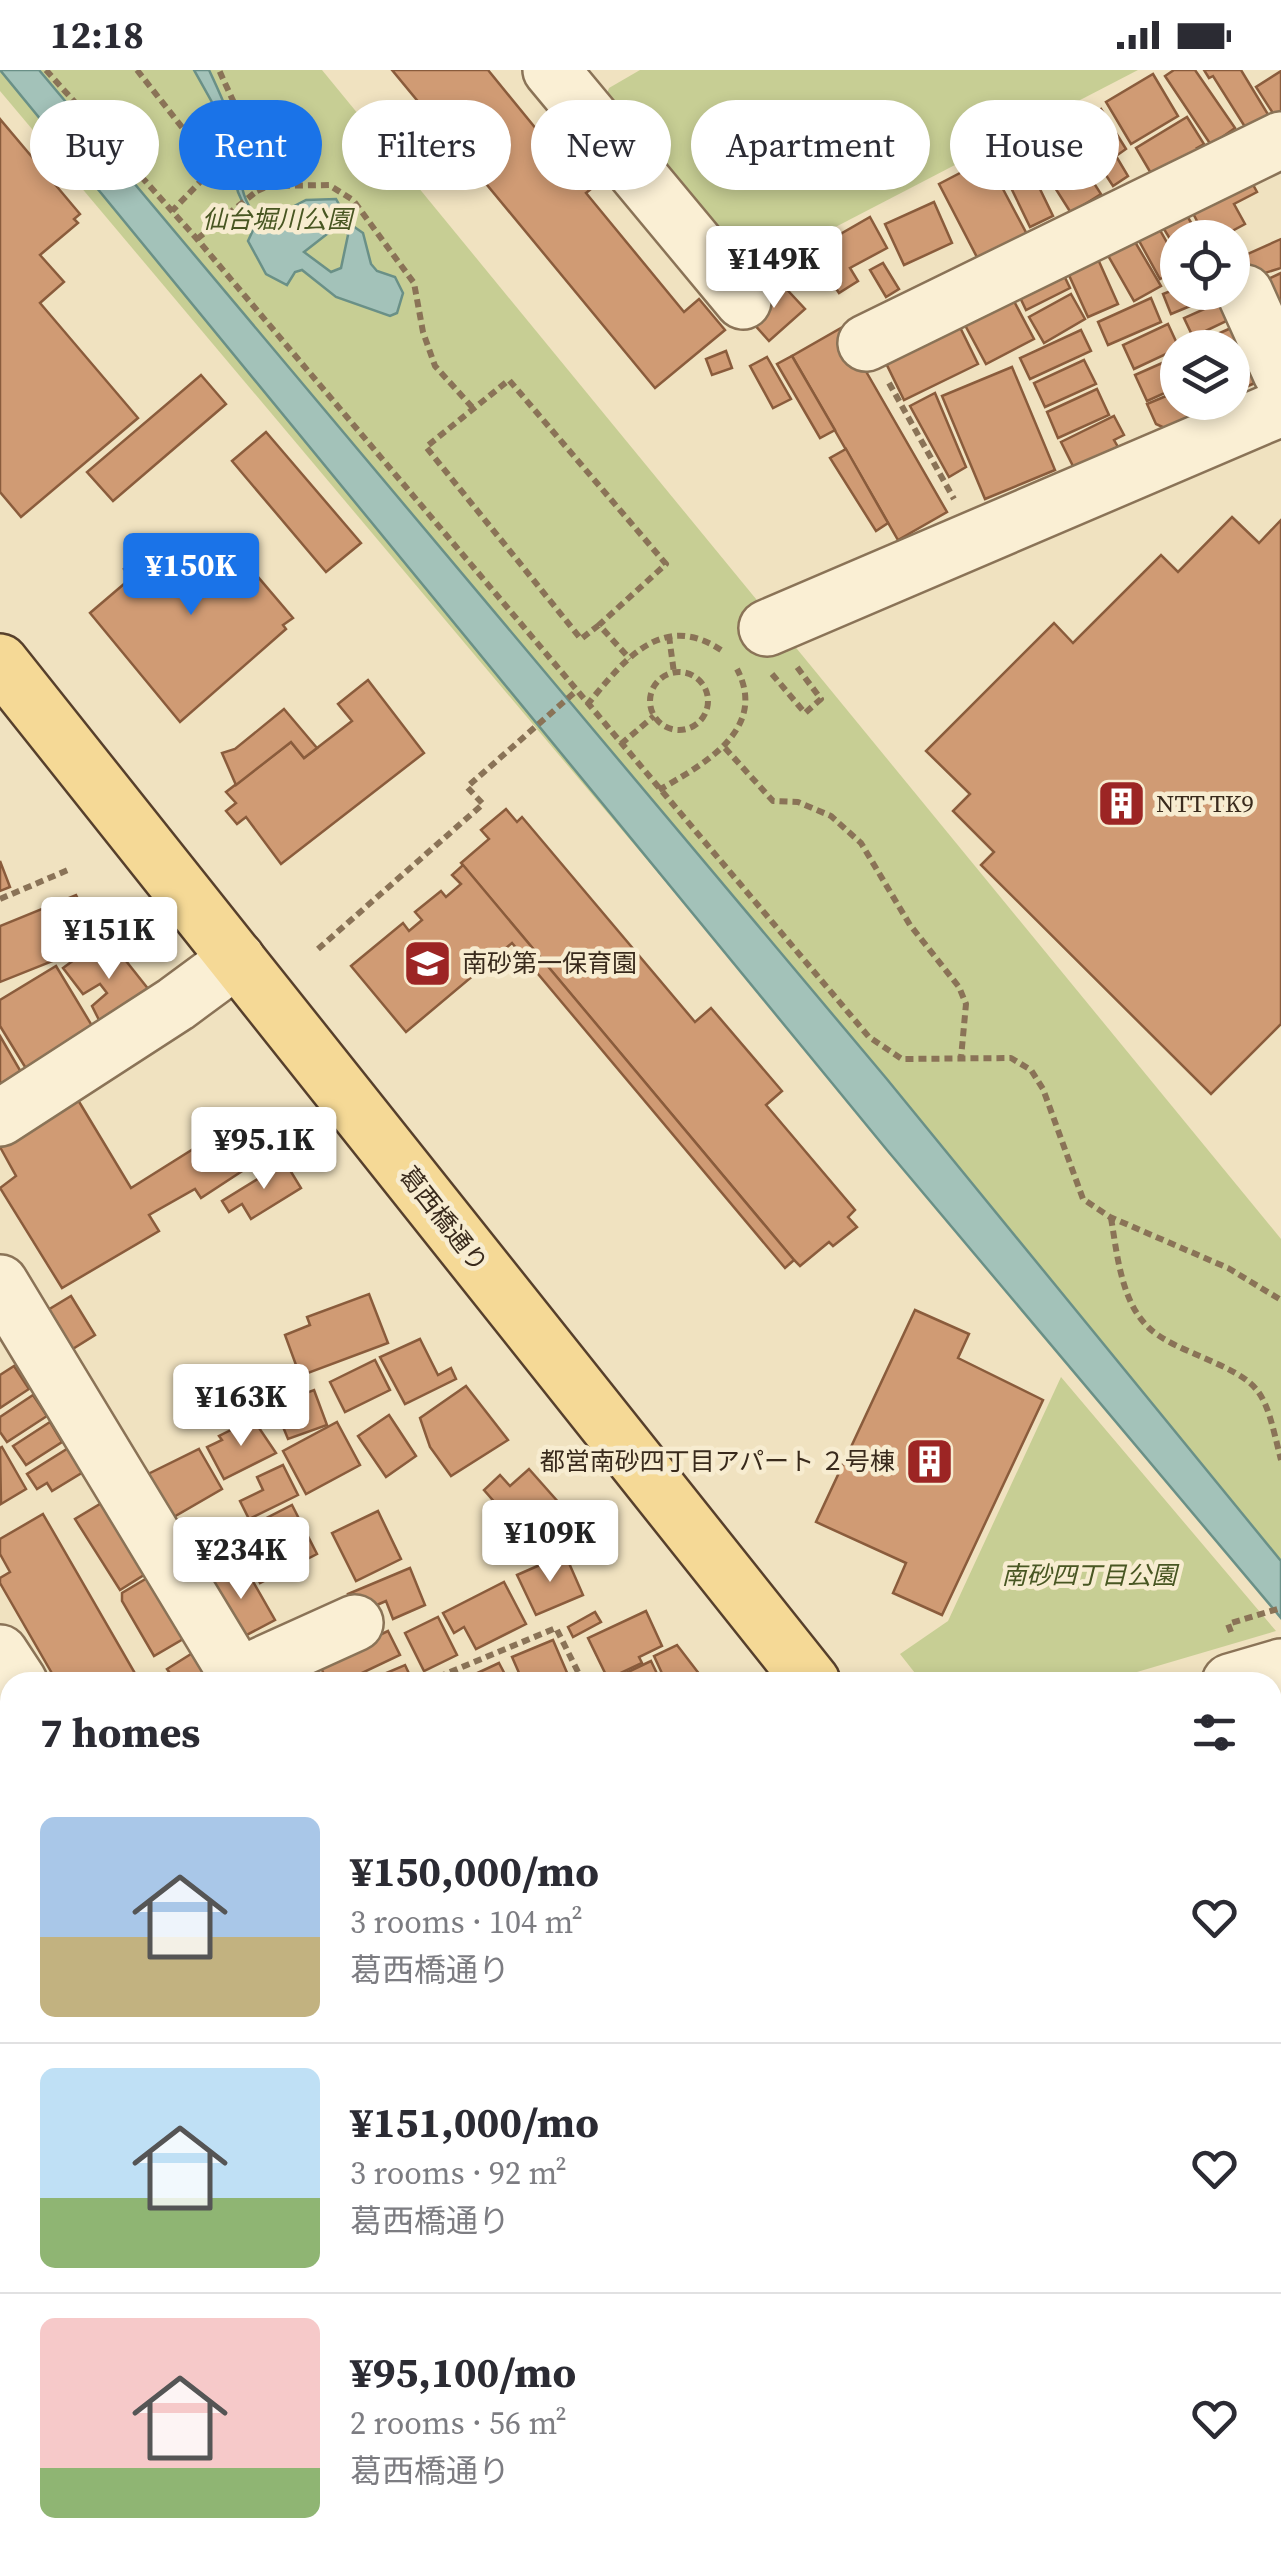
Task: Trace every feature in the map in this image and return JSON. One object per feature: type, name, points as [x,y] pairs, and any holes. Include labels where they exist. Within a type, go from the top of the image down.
[{"type":"main road","name":"葛西橋通り","points":[[0,662],[804,1672]]},
{"type":"street","points":[[578,78],[743,301]]},
{"type":"street","points":[[866,343],[1281,140]]},
{"type":"street","points":[[1250,304],[1281,373]]},
{"type":"street","points":[[767,628],[1281,408]]},
{"type":"street","points":[[0,1118],[238,959]]},
{"type":"street","points":[[0,1283],[236,1672]]},
{"type":"street","points":[[266,1672],[301,1667],[354,1623]]},
{"type":"path","points":[[46,70],[197,240],[869,1038],[902,1059],[1012,1058],[1031,1070],[1043,1089],[1083,1199],[1110,1217],[1228,1268],[1281,1300]]},
{"type":"path","points":[[137,70],[203,154],[201,181],[172,211]]},
{"type":"path","points":[[218,70],[241,120],[258,177],[257,191]]},
{"type":"path","points":[[197,240],[268,186],[329,185],[354,200],[414,283],[423,332],[435,366],[472,407]]},
{"type":"path","points":[[866,343],[976,538]]},
{"type":"path","points":[[509,380],[666,564],[582,640],[426,448],[472,407],[509,380]]},
{"type":"path","points":[[599,625],[630,659]]},
{"type":"path","points":[[587,705],[650,642],[681,633],[708,640],[731,656],[743,680],[743,717],[725,748],[658,790]]},
{"type":"path","points":[[669,636],[674,672]]},
{"type":"path","points":[[621,745],[654,716],[654,689],[674,672]]},
{"type":"path","points":[[654,716],[679,730],[704,717],[708,698],[700,681],[674,672]]},
{"type":"path","points":[[318,949],[483,804],[467,787],[575,692]]},
{"type":"path","points":[[725,748],[773,801],[798,802],[831,816],[862,844],[910,924],[959,988],[966,1004],[961,1058]]},
{"type":"path","points":[[0,899],[68,870]]},
{"type":"path","points":[[1110,1217],[1121,1279],[1147,1326],[1185,1350],[1249,1377],[1268,1408],[1281,1460]]},
{"type":"path","points":[[450,1672],[556,1628],[578,1672]]},
{"type":"green space","name":"仙台堀川公園","points":[[0,70],[322,70],[347,100],[342,100],[342,190],[420,190],[1281,1239],[1281,1613],[83,190],[159,190],[159,100],[30,100],[30,127],[0,91]]},
{"type":"green space","points":[[640,70],[1138,70],[1080,100],[950,100],[950,168],[930,178],[930,100],[691,100],[691,190],[907,190],[743,275],[671,183],[671,100],[606,100],[609,88]]},
{"type":"green space","name":"南砂四丁目公園","points":[[1061,1377],[1276,1631],[1137,1672],[914,1672],[900,1654],[948,1621]]},
{"type":"water","points":[[0,70],[39,70],[64,100],[30,100],[30,107]]},
{"type":"water","points":[[194,70],[209,70],[222,99],[211,100]]},
{"type":"water","points":[[99,190],[140,190],[886,1078],[1281,1561],[1281,1618],[887,1150]]},
{"type":"water","points":[[242,190],[255,214],[265,221],[306,200],[336,199],[350,224],[363,233],[371,264],[377,271],[395,277],[403,293],[397,313],[390,316],[336,297],[302,270],[295,272],[287,285],[266,274],[248,241],[254,228],[238,192]],"holes":[[[336,227],[344,228],[348,235],[341,268],[331,272],[304,252]]]},
{"type":"building","points":[[392,70],[488,70],[531,123],[531,190],[590,190],[586,193],[684,312],[699,299],[725,330],[655,388],[491,190],[511,190],[511,100],[417,100]]},
{"type":"building","points":[[1174,70],[1195,70],[1235,128],[1211,145],[1165,76]]},
{"type":"building","points":[[1204,70],[1241,70],[1269,116],[1247,130],[1213,76],[1209,78]]},
{"type":"building","points":[[1281,71],[1281,119],[1278,121],[1256,87]]},
{"type":"building","points":[[1153,74],[1178,116],[1131,144],[1119,124],[1119,100],[1109,100]]},
{"type":"building","points":[[1187,117],[1204,144],[1197,148],[1200,151],[1152,175],[1136,148]]},
{"type":"building","points":[[0,119],[30,155],[30,190],[60,190],[80,214],[74,219],[78,223],[40,255],[64,282],[40,303],[138,418],[21,517],[0,492]]},
{"type":"building","points":[[1119,161],[1128,176],[1119,182]]},
{"type":"building","points":[[1245,170],[1257,192],[1234,204],[1243,220],[1197,220],[1186,200]]},
{"type":"building","points":[[950,178],[950,190],[1003,190],[1029,238],[980,263],[939,184]]},
{"type":"building","points":[[1012,190],[1040,190],[1053,216],[1030,227]]},
{"type":"building","points":[[1056,190],[1098,190],[1101,194],[1071,213]]},
{"type":"building","points":[[934,202],[952,243],[904,265],[885,224]]},
{"type":"building","points":[[1182,207],[1190,220],[1161,220]]},
{"type":"building","points":[[1152,216],[1160,230],[1160,279],[1132,228]]},
{"type":"building","points":[[870,217],[887,248],[850,268],[858,281],[839,293],[811,251]]},
{"type":"building","points":[[1128,230],[1160,287],[1134,301],[1102,245]]},
{"type":"building","points":[[1281,239],[1281,268],[1250,278],[1250,253]]},
{"type":"building","points":[[1093,248],[1118,304],[1088,317],[1063,262]]},
{"type":"building","points":[[1057,261],[1070,288],[1026,310],[1013,283]]},
{"type":"building","points":[[883,263],[899,289],[886,297],[870,270]]},
{"type":"building","points":[[1281,273],[1281,303],[1269,309],[1257,284]]},
{"type":"building","points":[[779,281],[805,309],[769,341],[744,313]]},
{"type":"building","points":[[1007,288],[1034,339],[986,364],[959,314]]},
{"type":"building","points":[[1071,294],[1085,319],[1044,343],[1029,317]]},
{"type":"building","points":[[1151,298],[1161,322],[1108,345],[1098,322]]},
{"type":"building","points":[[1202,310],[1234,310],[1237,316],[1208,330],[1190,330],[1184,318]]},
{"type":"building","points":[[955,317],[978,364],[904,400],[881,353]]},
{"type":"building","points":[[1168,324],[1171,330],[1160,330],[1160,357],[1134,369],[1123,345]]},
{"type":"building","points":[[841,328],[947,512],[898,540],[792,356]]},
{"type":"building","points":[[1081,330],[1091,351],[1030,379],[1020,358]]},
{"type":"building","points":[[726,351],[732,368],[712,375],[706,359]]},
{"type":"building","points":[[1250,355],[1264,379],[1250,385]]},
{"type":"building","points":[[792,356],[835,430],[820,438],[777,364]]},
{"type":"building","points":[[767,357],[791,399],[773,408],[750,366]]},
{"type":"building","points":[[1084,360],[1096,384],[1045,407],[1034,383]]},
{"type":"building","points":[[1160,364],[1160,395],[1147,401],[1135,375]]},
{"type":"building","points":[[1012,367],[1055,470],[985,499],[942,396]]},
{"type":"building","points":[[201,375],[226,404],[113,501],[87,472]]},
{"type":"building","points":[[1097,389],[1109,415],[1058,438],[1047,412]]},
{"type":"building","points":[[935,393],[966,467],[949,477],[910,406]]},
{"type":"building","points":[[1160,399],[1160,420],[1190,420],[1169,430],[1156,424],[1147,404]]},
{"type":"building","points":[[1114,416],[1124,435],[1114,440],[1118,447],[1074,468],[1061,442]]},
{"type":"building","points":[[266,432],[361,543],[326,572],[232,461]]},
{"type":"building","points":[[846,449],[888,523],[876,531],[830,458]]},
{"type":"building","name":"NTT TK9","points":[[1232,517],[1259,543],[1281,520],[1281,1024],[1211,1094],[981,865],[994,852],[953,811],[970,794],[926,751],[1054,623],[1073,643],[1161,555],[1178,572]]},
{"type":"building","points":[[168,536],[215,536],[219,542],[224,537],[293,618],[283,625],[286,629],[180,722],[90,613],[131,578],[124,569]]},
{"type":"building","points":[[368,680],[424,753],[281,864],[246,817],[237,824],[226,811],[236,803],[226,792],[291,742],[304,758],[352,721],[338,704]]},
{"type":"building","points":[[284,709],[317,748],[304,758],[291,742],[236,785],[222,753],[235,749]]},
{"type":"building","points":[[506,809],[517,822],[522,817],[695,1022],[711,1008],[782,1091],[766,1105],[855,1210],[848,1217],[857,1227],[833,1246],[829,1242],[800,1266],[794,1260],[461,863],[489,839],[481,830]]},
{"type":"building","points":[[0,861],[10,887],[0,891]]},
{"type":"building","points":[[463,865],[794,1260],[785,1268],[512,943],[406,1032],[351,966],[403,923],[409,931],[422,920],[415,912],[441,891],[446,897],[461,884],[452,875]]},
{"type":"building","points":[[76,895],[100,942],[0,982],[0,926]]},
{"type":"building","points":[[111,942],[153,995],[104,1030],[92,1006],[107,993],[100,984],[83,994],[63,968],[89,949]]},
{"type":"building","points":[[56,966],[97,1034],[30,1075],[0,1026],[0,1000]]},
{"type":"building","points":[[0,1036],[21,1072],[0,1084]]},
{"type":"building","points":[[75,1095],[131,1188],[249,1114],[273,1151],[201,1198],[195,1189],[149,1215],[159,1231],[62,1288],[0,1188],[16,1176],[0,1147]]},
{"type":"building","points":[[285,1162],[301,1188],[251,1219],[242,1204],[229,1212],[222,1201]]},
{"type":"building","points":[[369,1294],[388,1343],[300,1376],[285,1335],[310,1325],[307,1317]]},
{"type":"building","points":[[71,1296],[95,1335],[63,1355],[38,1316]]},
{"type":"building","name":"都営南砂四丁目アパート ２号棟","points":[[915,1310],[969,1334],[958,1358],[1043,1400],[942,1615],[893,1593],[906,1563],[816,1522]]},
{"type":"building","points":[[420,1339],[438,1375],[451,1368],[456,1379],[405,1404],[380,1357]]},
{"type":"building","points":[[375,1360],[390,1390],[345,1412],[330,1382]]},
{"type":"building","points":[[14,1366],[29,1389],[0,1408],[0,1375]]},
{"type":"building","points":[[466,1386],[508,1440],[451,1476],[430,1447],[420,1418]]},
{"type":"building","points":[[314,1390],[327,1425],[288,1439],[274,1405]]},
{"type":"building","points":[[33,1395],[47,1416],[7,1442],[0,1432],[0,1417]]},
{"type":"building","points":[[389,1415],[416,1456],[386,1477],[358,1436]]},
{"type":"building","points":[[253,1419],[276,1453],[224,1479],[207,1447],[222,1440],[219,1436]]},
{"type":"building","points":[[50,1422],[62,1442],[26,1465],[13,1446]]},
{"type":"building","points":[[337,1422],[360,1465],[306,1494],[283,1451]]},
{"type":"building","points":[[78,1442],[93,1466],[52,1491],[47,1483],[37,1489],[27,1474]]},
{"type":"building","points":[[0,1448],[26,1489],[1,1504]]},
{"type":"building","points":[[199,1449],[222,1489],[165,1522],[140,1478]]},
{"type":"building","points":[[283,1465],[298,1495],[249,1519],[240,1501],[263,1490],[257,1477]]},
{"type":"building","points":[[529,1469],[583,1530],[558,1552],[550,1544],[539,1553],[484,1490],[500,1475],[510,1486]]},
{"type":"building","points":[[110,1498],[155,1568],[120,1590],[75,1519]]},
{"type":"building","points":[[292,1505],[317,1554],[260,1583],[235,1534]]},
{"type":"building","points":[[378,1511],[401,1559],[356,1581],[332,1533]]},
{"type":"building","points":[[43,1514],[134,1672],[51,1672],[0,1583],[0,1578],[10,1572],[0,1554],[0,1539]]},
{"type":"building","points":[[224,1529],[242,1556],[204,1579],[187,1552]]},
{"type":"building","points":[[565,1554],[583,1595],[536,1615],[517,1575]]},
{"type":"building","points":[[243,1564],[275,1620],[239,1639],[207,1585]]},
{"type":"building","points":[[410,1568],[425,1605],[393,1619],[386,1601],[356,1614],[348,1594]]},
{"type":"building","points":[[154,1574],[190,1635],[154,1656],[122,1601],[122,1593]]},
{"type":"building","points":[[504,1582],[526,1624],[476,1649],[464,1627],[454,1633],[443,1613]]},
{"type":"building","points":[[646,1611],[662,1646],[639,1657],[642,1663],[623,1672],[605,1672],[588,1638]]},
{"type":"building","points":[[595,1612],[601,1622],[573,1637],[568,1627]]},
{"type":"building","points":[[438,1617],[457,1655],[424,1671],[405,1633]]},
{"type":"building","points":[[388,1631],[400,1655],[364,1672],[323,1672],[319,1664]]},
{"type":"building","points":[[553,1640],[567,1672],[519,1672],[512,1657]]},
{"type":"building","points":[[677,1645],[698,1672],[661,1672],[654,1656]]},
{"type":"building","points":[[199,1649],[213,1672],[169,1672],[167,1669]]},
{"type":"building","points":[[651,1661],[656,1672],[628,1672]]},
{"type":"building","points":[[499,1663],[504,1672],[480,1672]]},
{"type":"building","points":[[405,1665],[408,1672],[389,1672]]},
{"type":"place","name":"NTT TK9","points":[[1121,803]]},
{"type":"place","name":"南砂第一保育園","points":[[427,963]]},
{"type":"place","name":"都営南砂四丁目アパート ２号棟","points":[[930,1461]]}]
